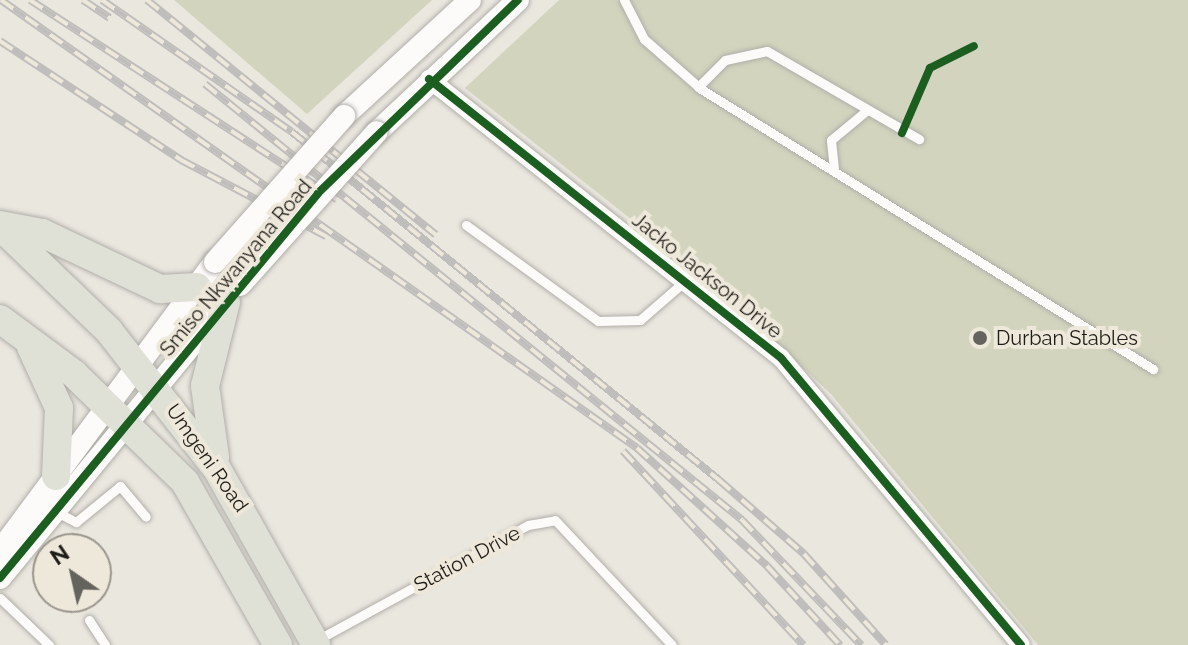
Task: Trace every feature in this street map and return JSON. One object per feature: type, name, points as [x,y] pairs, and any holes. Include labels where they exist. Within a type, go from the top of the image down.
[{"type":"main road","points":[[0,225],[42,233],[160,289],[197,287]]},
{"type":"main road","name":"Umgeni Road","points":[[0,225],[156,388],[217,469],[315,643]]},
{"type":"main road","points":[[217,469],[205,386],[233,294]]},
{"type":"main road","name":"Umgeni Road","points":[[0,319],[118,415],[207,514],[278,645]]},
{"type":"main road","points":[[25,338],[59,408],[56,476]]},
{"type":"street","name":"Smiso Nkwanyana Road","points":[[0,578],[55,511],[118,415],[138,366],[215,262],[344,116],[470,0]]},
{"type":"street","name":"Smiso Nkwanyana Road","points":[[0,551],[56,476],[118,415],[156,388],[233,294],[377,132],[429,79],[518,0]]},
{"type":"street","name":"Jacko Jackson Drive","points":[[429,79],[688,278],[821,400],[1021,645]]},
{"type":"lane","points":[[624,0],[652,48],[698,87],[1153,369]]},
{"type":"lane","points":[[698,87],[725,60],[767,51],[919,139]]},
{"type":"lane","points":[[834,169],[831,140],[866,111]]},
{"type":"lane","points":[[466,225],[598,321],[640,320],[688,278]]},
{"type":"lane","points":[[55,511],[76,522],[120,486],[146,517]]},
{"type":"lane","name":"Station Drive","points":[[315,643],[528,525],[555,520],[672,645]]},
{"type":"lane","points":[[0,598],[49,645]]},
{"type":"lane","points":[[89,620],[105,645]]},
{"type":"green space","points":[[174,0],[432,0],[307,114]]},
{"type":"green space","name":"Durban Stables","points":[[559,0],[1188,0],[1188,645],[1038,645],[831,394],[712,283],[465,88]]},
{"type":"railway","points":[[1,0],[637,448],[767,566],[840,645]]},
{"type":"railway","points":[[30,0],[337,199]]},
{"type":"railway","points":[[83,0],[110,18]]},
{"type":"railway","points":[[102,0],[292,132],[719,480],[804,554],[886,645]]},
{"type":"railway","points":[[147,0],[436,235]]},
{"type":"railway","points":[[0,41],[181,160],[326,236]]},
{"type":"railway","points":[[205,84],[742,520],[861,645]]},
{"type":"railway","points":[[623,451],[803,645]]},
{"type":"cycle path","points":[[0,578],[318,193],[518,0]]},
{"type":"cycle path","points":[[902,133],[930,68],[974,46]]},
{"type":"cycle path","points":[[429,79],[781,358],[1021,645]]},
{"type":"place","name":"Durban Stables","points":[[980,338]]}]
